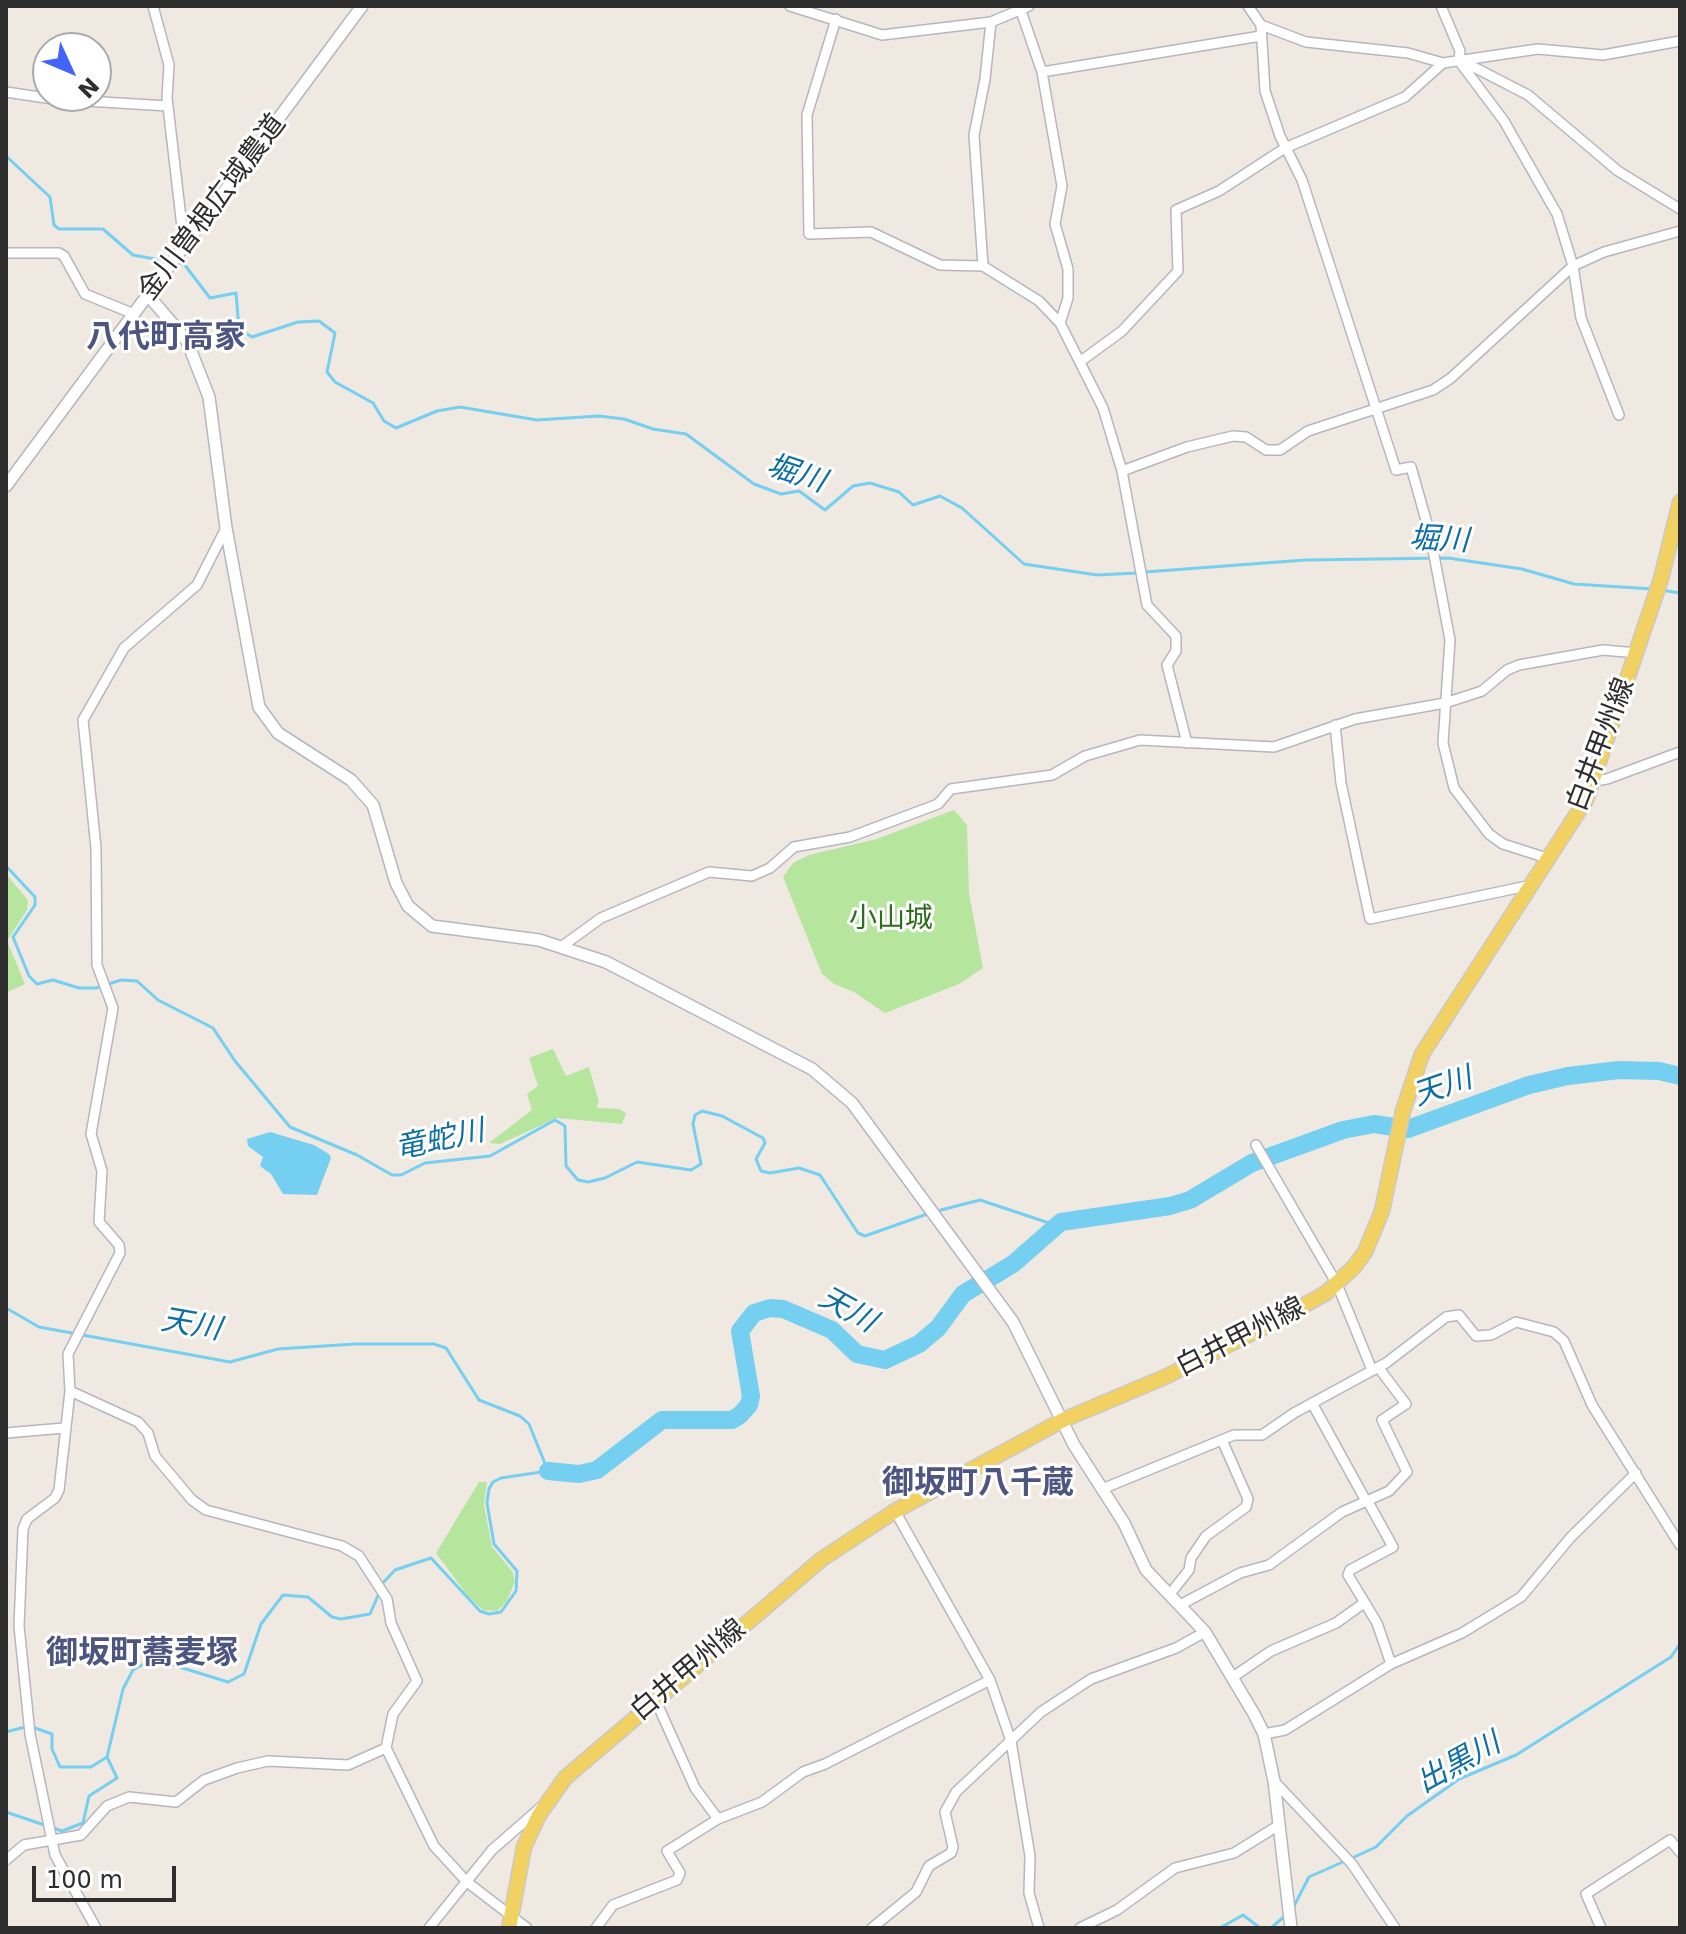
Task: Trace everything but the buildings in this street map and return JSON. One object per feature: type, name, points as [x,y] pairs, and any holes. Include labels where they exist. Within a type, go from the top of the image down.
[{"type":"main road","name":"白井甲州線","points":[[510,1921],[521,1859],[546,1804],[580,1763],[822,1559],[895,1511],[1063,1420],[1165,1377],[1280,1319],[1337,1284],[1359,1260],[1373,1235],[1403,1111],[1422,1054],[1550,859],[1594,781],[1658,589],[1680,502]]},
{"type":"street","points":[[153,6],[169,65],[168,106],[184,244]]},
{"type":"street","name":"金川曽根広域農道","points":[[6,486],[362,6]]},
{"type":"street","points":[[790,6],[882,35],[943,25],[991,22],[1025,9],[1042,72],[1062,186],[1055,224],[1068,269],[1068,298],[1060,323]]},
{"type":"street","points":[[1248,6],[1261,30],[1265,91],[1285,148],[1302,180],[1396,470],[1411,467],[1434,556],[1450,640],[1443,743],[1454,788],[1489,834],[1503,844],[1550,859]]},
{"type":"street","points":[[1441,6],[1460,51],[1461,61],[1504,121],[1557,214],[1573,266],[1581,318],[1619,415]]},
{"type":"street","points":[[836,19],[829,53],[815,85],[807,115],[809,234],[871,232],[940,265],[983,266],[1039,301],[1060,323],[1103,408],[1122,471],[1147,605],[1165,620],[1176,636],[1176,651],[1167,665],[1187,743]]},
{"type":"street","points":[[983,266],[974,135],[985,79],[991,22]]},
{"type":"street","points":[[1042,72],[1261,30],[1306,42],[1408,53],[1443,63],[1538,49],[1603,55],[1680,41]]},
{"type":"street","points":[[1461,61],[1528,95],[1618,171],[1680,209]]},
{"type":"street","points":[[1081,361],[1122,331],[1178,271],[1176,210],[1219,191],[1285,148],[1405,97],[1443,63]]},
{"type":"street","points":[[6,92],[53,99],[168,106]]},
{"type":"street","points":[[1122,471],[1187,447],[1233,436],[1246,437],[1266,450],[1280,450],[1308,431],[1433,390],[1451,378],[1573,266],[1604,252],[1680,231]]},
{"type":"street","points":[[6,253],[59,253],[64,256],[85,294],[134,314]]},
{"type":"street","points":[[148,295],[187,341],[209,397],[226,528],[259,707],[278,733],[351,780],[373,805],[396,883],[408,906],[432,926],[539,940],[606,962],[812,1069],[852,1103],[993,1294],[1035,1361],[1063,1420],[1124,1523],[1146,1570],[1205,1632],[1264,1734],[1274,1781],[1290,1924]]},
{"type":"street","points":[[96,1928],[55,1855],[51,1820],[30,1733],[19,1626],[23,1529],[38,1507],[55,1498],[59,1490],[70,1391],[68,1354],[120,1253],[119,1245],[99,1222],[102,1171],[91,1134],[113,1008],[95,943],[96,848],[83,720],[124,648],[197,585],[226,528]]},
{"type":"street","points":[[561,947],[601,918],[709,872],[752,876],[770,868],[794,847],[850,837],[938,804],[951,789],[1052,775],[1085,756],[1140,740],[1274,747],[1335,725],[1445,703],[1482,691],[1519,665],[1603,650],[1637,653]]},
{"type":"street","points":[[1335,725],[1341,783],[1370,919],[1532,885]]},
{"type":"street","points":[[1594,781],[1680,752]]},
{"type":"street","points":[[1180,1605],[1240,1573],[1269,1565],[1342,1512],[1389,1491],[1407,1472],[1382,1420],[1406,1404],[1375,1368],[1337,1284],[1256,1145]]},
{"type":"street","points":[[1102,1489],[1234,1435],[1262,1435],[1375,1368],[1446,1317],[1459,1315],[1476,1336],[1491,1335],[1516,1322],[1554,1332],[1564,1341],[1592,1405],[1680,1545]]},
{"type":"street","points":[[70,1391],[138,1422],[148,1433],[155,1456],[192,1500],[206,1510],[342,1546],[359,1556],[385,1595],[403,1657],[417,1681],[393,1714],[386,1748],[434,1846],[467,1882],[510,1921],[527,1928]]},
{"type":"street","points":[[1312,1403],[1393,1547],[1350,1570],[1348,1575],[1377,1623],[1391,1664]]},
{"type":"street","points":[[6,1433],[64,1428]]},
{"type":"street","points":[[1170,1594],[1189,1570],[1191,1558],[1206,1536],[1246,1507],[1248,1499],[1222,1440]]},
{"type":"street","points":[[1264,1734],[1285,1730],[1391,1664],[1462,1633],[1528,1592],[1570,1538],[1636,1473]]},
{"type":"street","points":[[895,1511],[990,1680],[1011,1741],[1030,1856],[1029,1893],[1039,1928]]},
{"type":"street","points":[[1233,1677],[1271,1651],[1336,1623],[1364,1603]]},
{"type":"street","points":[[872,1928],[916,1892],[929,1866],[951,1853],[945,1812],[949,1801],[1041,1712],[1076,1687],[1176,1648],[1205,1632]]},
{"type":"street","points":[[596,1928],[613,1905],[677,1880],[680,1873],[667,1851],[718,1819],[762,1802],[803,1772],[837,1758],[990,1680]]},
{"type":"street","points":[[655,1699],[695,1788],[718,1819]]},
{"type":"street","points":[[6,1860],[24,1845],[53,1837],[81,1835],[107,1806],[129,1797],[176,1802],[204,1780],[237,1768],[268,1761],[348,1765],[386,1748]]},
{"type":"street","points":[[1274,1781],[1349,1860],[1395,1928]]},
{"type":"street","points":[[429,1928],[506,1835],[546,1804]]},
{"type":"street","points":[[1080,1928],[1117,1910],[1175,1868],[1234,1853],[1279,1825]]},
{"type":"street","points":[[1601,1928],[1586,1894],[1670,1840],[1680,1852]]},
{"type":"green space","name":"小山城","points":[[954,810],[967,825],[969,894],[983,968],[959,984],[885,1013],[822,974],[783,877],[793,863],[809,855],[877,839]]},
{"type":"green space","points":[[6,874],[28,900],[27,910],[7,941],[25,984],[6,993]]},
{"type":"green space","points":[[553,1049],[566,1076],[589,1067],[599,1102],[596,1108],[619,1109],[626,1113],[622,1124],[557,1118],[500,1144],[489,1143],[532,1110],[527,1094],[538,1086],[529,1058]]},
{"type":"green space","points":[[479,1482],[487,1482],[484,1505],[492,1547],[512,1571],[515,1581],[507,1601],[497,1611],[483,1610],[468,1596],[436,1553]]},
{"type":"water","points":[[270,1132],[314,1145],[329,1154],[331,1158],[317,1195],[283,1194],[271,1174],[260,1166],[263,1157],[248,1146],[247,1139]]},
{"type":"waterway","name":"堀川","points":[[6,156],[50,197],[54,225],[59,229],[103,229],[133,255],[166,261]]},
{"type":"waterway","name":"堀川","points":[[177,263],[184,264],[210,298],[236,293],[239,329],[252,337],[298,322],[319,321],[335,333],[327,372],[335,382],[373,403],[384,421],[396,428],[437,411],[460,407],[537,420],[599,416],[624,419],[653,429],[686,434],[754,484],[781,494],[799,491],[825,510],[853,486],[870,483],[899,492],[913,505],[940,496],[962,508],[1024,564],[1097,575],[1137,573]]},
{"type":"waterway","name":"堀川","points":[[1145,572],[1305,560],[1448,558],[1522,569],[1574,584],[1653,589]]},
{"type":"waterway","name":"堀川","points":[[1661,590],[1680,593]]},
{"type":"waterway","name":"竜蛇川","points":[[6,866],[35,897],[35,905],[13,937],[29,976],[37,984],[53,980],[79,988],[96,988],[121,980],[137,981],[158,1000],[213,1028],[235,1061],[290,1127],[357,1155],[392,1175],[401,1175],[425,1163],[490,1156],[555,1120],[565,1126],[566,1166],[578,1180],[588,1182],[605,1178],[637,1162],[691,1170],[701,1164],[693,1124],[695,1115],[702,1111],[722,1116],[763,1138],[765,1143],[756,1159],[761,1171],[770,1173],[799,1168],[820,1175],[858,1233],[865,1236],[930,1213]]},
{"type":"waterway","name":"天川","points":[[548,1471],[579,1474],[597,1470],[662,1420],[732,1420],[740,1415],[749,1405],[751,1396],[740,1331],[754,1313],[770,1308],[783,1309],[832,1330],[857,1354],[885,1360],[919,1344],[938,1328],[963,1294],[1013,1264],[1061,1222],[1170,1206],[1190,1200],[1252,1163],[1343,1130],[1374,1124],[1408,1129],[1529,1085],[1568,1076],[1619,1070],[1659,1071],[1680,1076]]},
{"type":"waterway","name":"竜蛇川","points":[[937,1211],[980,1200],[1058,1226]]},
{"type":"waterway","name":"天川","points":[[6,1308],[39,1327],[230,1362],[278,1349],[355,1344],[434,1344],[446,1348],[479,1400],[520,1416],[529,1424],[548,1471],[501,1478],[493,1482],[489,1489],[487,1503],[494,1544],[517,1571],[516,1591],[501,1612],[489,1614],[480,1611],[431,1558],[395,1570],[382,1584]]},
{"type":"waterway","points":[[32,1727],[52,1734],[52,1749],[60,1767],[91,1767],[107,1757],[123,1689],[133,1670],[152,1662],[173,1665],[228,1682],[244,1674],[261,1624],[283,1595],[308,1597],[332,1617],[341,1619],[370,1614],[380,1591]]},
{"type":"waterway","name":"出黒川","points":[[1352,1858],[1376,1847],[1407,1816],[1459,1779],[1516,1755],[1671,1657],[1680,1644]]},
{"type":"waterway","points":[[6,1732],[25,1727]]},
{"type":"waterway","points":[[6,1812],[62,1831],[83,1823],[89,1796],[117,1778],[107,1757]]},
{"type":"waterway","name":"出黒川","points":[[1292,1910],[1309,1877],[1345,1861]]},
{"type":"waterway","name":"出黒川","points":[[1220,1928],[1243,1915],[1260,1928]]},
{"type":"waterway","name":"出黒川","points":[[1271,1928],[1286,1915]]},
{"type":"district","name":"八代町高家","points":[[166,339]]},
{"type":"district","name":"御坂町八千蔵","points":[[978,1485]]},
{"type":"district","name":"御坂町蕎麦塚","points":[[142,1655]]}]
